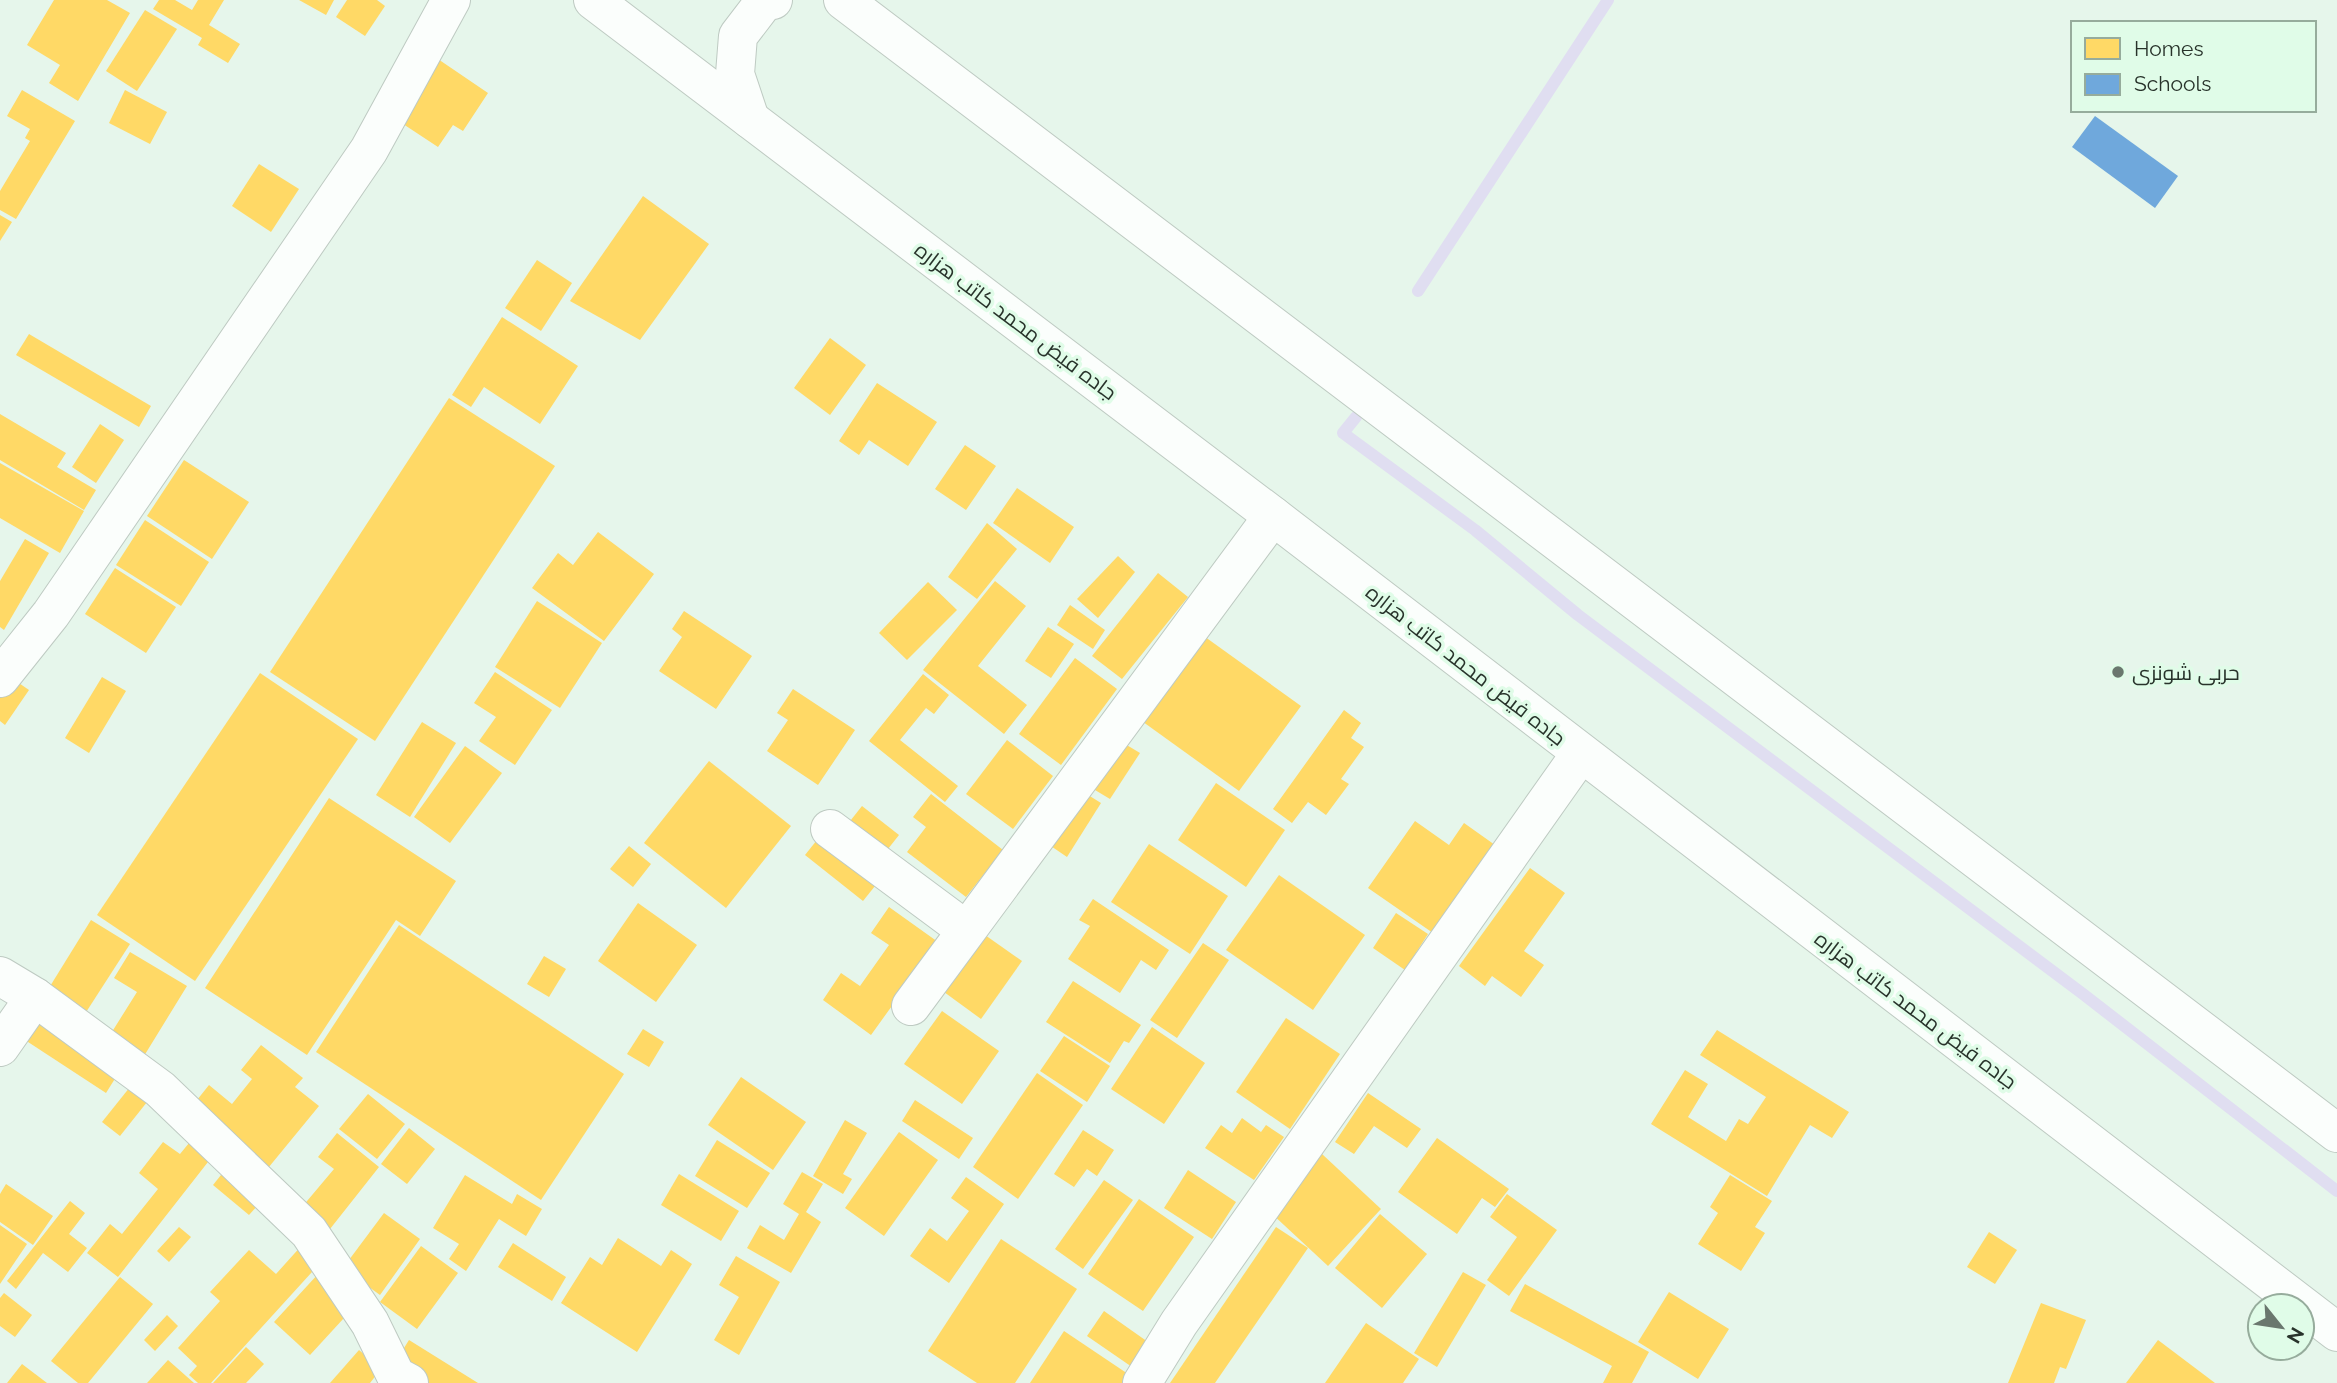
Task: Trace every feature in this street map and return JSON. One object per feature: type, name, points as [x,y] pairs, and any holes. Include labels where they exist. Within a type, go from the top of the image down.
[{"type":"main road","points":[[0,678],[51,614],[369,150],[451,0]]},
{"type":"main road","name":"جاده فیض محمد کاتب هزاره","points":[[593,0],[1273,516],[2337,1332]]},
{"type":"main road","points":[[750,119],[735,74],[738,36],[764,2],[773,0]]},
{"type":"main road","points":[[843,0],[2337,1133]]},
{"type":"main road","points":[[911,1006],[1273,516]]},
{"type":"main road","points":[[1142,1383],[1179,1323],[1581,753]]},
{"type":"main road","points":[[830,829],[966,930]]},
{"type":"main road","points":[[0,976],[35,997],[160,1089],[309,1232],[370,1323],[396,1376],[409,1383]]},
{"type":"main road","points":[[0,1047],[35,997]]},
{"type":"building: Homes","points":[[54,0],[107,0],[130,13],[78,101],[49,83],[60,65],[27,45]]},
{"type":"building: Homes","points":[[159,0],[175,0],[192,10],[198,0],[224,0],[209,25],[240,44],[228,63],[198,45],[202,38],[153,9]]},
{"type":"building: Homes","points":[[299,0],[334,0],[326,15]]},
{"type":"building: Homes","points":[[347,0],[377,0],[385,6],[365,36],[336,17]]},
{"type":"building: Homes","points":[[145,10],[177,29],[137,91],[106,71]]},
{"type":"building: Homes","points":[[435,57],[488,93],[463,131],[453,125],[438,147],[394,118]]},
{"type":"building: Homes","points":[[22,90],[75,121],[16,219],[0,210],[0,191],[30,141],[25,138],[30,129],[7,116]]},
{"type":"building: Homes","points":[[125,90],[167,112],[150,144],[109,123]]},
{"type":"building: Homes","points":[[259,164],[299,189],[271,232],[232,206]]},
{"type":"building: Homes","points":[[643,196],[709,244],[640,340],[570,301]]},
{"type":"building: Homes","points":[[0,215],[12,222],[0,241]]},
{"type":"building: Homes","points":[[537,260],[572,283],[541,331],[505,308]]},
{"type":"building: Homes","points":[[502,317],[578,366],[540,424],[484,387],[471,407],[452,395]]},
{"type":"building: Homes","points":[[29,334],[151,406],[139,427],[16,355]]},
{"type":"building: Homes","points":[[830,338],[866,365],[830,415],[794,388]]},
{"type":"building: Homes","points":[[877,383],[937,422],[908,466],[869,440],[859,455],[839,441]]},
{"type":"building: Homes","points":[[449,398],[555,466],[375,741],[270,672]]},
{"type":"building: Homes","points":[[0,414],[66,453],[57,467],[96,490],[84,510],[0,460]]},
{"type":"building: Homes","points":[[100,424],[124,440],[96,483],[72,467]]},
{"type":"building: Homes","points":[[965,445],[996,466],[966,510],[935,489]]},
{"type":"building: Homes","points":[[184,460],[249,502],[212,559],[147,516]]},
{"type":"building: Homes","points":[[0,463],[84,511],[60,553],[0,518]]},
{"type":"building: Homes","points":[[1017,488],[1074,527],[1050,563],[993,523]]},
{"type":"building: Homes","points":[[145,520],[209,562],[181,606],[116,565]]},
{"type":"building: Homes","points":[[987,523],[1017,549],[977,599],[948,577]]},
{"type":"building: Homes","points":[[598,532],[654,574],[604,641],[532,588],[558,553],[573,565]]},
{"type":"building: Homes","points":[[25,539],[49,553],[4,630],[0,627],[0,581]]},
{"type":"building: Homes","points":[[1118,556],[1135,572],[1098,618],[1077,599]]},
{"type":"building: Homes","points":[[115,568],[176,607],[146,653],[85,614]]},
{"type":"building: Homes","points":[[1158,573],[1188,597],[1122,679],[1092,656]]},
{"type":"building: Homes","points":[[995,581],[1026,606],[978,666],[1027,705],[1004,734],[923,670]]},
{"type":"building: Homes","points":[[928,582],[957,610],[907,660],[879,633]]},
{"type":"building: Homes","points":[[537,601],[602,643],[560,708],[495,667]]},
{"type":"building: Homes","points":[[1070,605],[1105,630],[1093,649],[1057,625]]},
{"type":"building: Homes","points":[[684,611],[752,656],[716,709],[659,671],[682,637],[672,629]]},
{"type":"building: Homes","points":[[1048,627],[1074,644],[1051,678],[1025,661]]},
{"type":"building: Homes","points":[[1201,634],[1301,706],[1239,791],[1139,719]]},
{"type":"building: Homes","points":[[1075,658],[1117,689],[1061,765],[1019,734]]},
{"type":"building: Homes","points":[[495,672],[552,710],[515,765],[479,741],[496,717],[474,703]]},
{"type":"building: Homes","points":[[260,673],[358,739],[195,981],[97,915]]},
{"type":"building: Homes","points":[[923,674],[949,695],[934,714],[926,708],[900,740],[958,786],[945,802],[869,741]]},
{"type":"building: Homes","points":[[102,677],[126,691],[89,753],[65,738]]},
{"type":"building: Homes","points":[[13,679],[29,690],[5,725],[0,721],[0,697]]},
{"type":"building: Homes","points":[[793,689],[855,730],[818,785],[767,751],[788,720],[777,713]]},
{"type":"building: Homes","points":[[1344,710],[1361,723],[1351,738],[1364,747],[1341,779],[1349,784],[1326,815],[1308,802],[1292,823],[1273,809]]},
{"type":"building: Homes","points":[[422,722],[456,743],[410,817],[376,795]]},
{"type":"building: Homes","points":[[1115,738],[1140,753],[1110,799],[1085,784]]},
{"type":"building: Homes","points":[[1007,740],[1053,776],[1013,829],[966,794]]},
{"type":"building: Homes","points":[[465,746],[502,773],[450,843],[414,817]]},
{"type":"building: Homes","points":[[709,761],[791,826],[726,908],[644,843]]},
{"type":"building: Homes","points":[[1216,783],[1285,830],[1246,887],[1178,840]]},
{"type":"building: Homes","points":[[1080,790],[1101,803],[1067,857],[1045,842]]},
{"type":"building: Homes","points":[[931,794],[1003,850],[966,897],[907,852],[926,827],[913,817]]},
{"type":"building: Homes","points":[[329,798],[456,881],[420,936],[396,920],[307,1055],[205,988]]},
{"type":"building: Homes","points":[[862,806],[899,835],[884,854],[847,825]]},
{"type":"building: Homes","points":[[1415,821],[1449,845],[1464,823],[1495,845],[1433,933],[1368,888]]},
{"type":"building: Homes","points":[[821,835],[879,881],[863,901],[805,855]]},
{"type":"building: Homes","points":[[1149,844],[1228,896],[1190,954],[1111,902]]},
{"type":"building: Homes","points":[[629,846],[651,864],[633,887],[610,869]]},
{"type":"building: Homes","points":[[1530,868],[1565,893],[1524,951],[1544,965],[1521,997],[1492,976],[1485,986],[1459,966]]},
{"type":"building: Homes","points":[[1279,875],[1365,935],[1313,1010],[1226,950]]},
{"type":"building: Homes","points":[[1093,899],[1169,950],[1156,970],[1141,960],[1120,993],[1068,959],[1090,926],[1079,920]]},
{"type":"building: Homes","points":[[638,903],[697,945],[656,1002],[598,961]]},
{"type":"building: Homes","points":[[889,907],[938,942],[871,1035],[823,1000],[841,973],[860,986],[889,945],[871,933]]},
{"type":"building: Homes","points":[[1396,913],[1428,934],[1405,970],[1373,948]]},
{"type":"building: Homes","points":[[91,920],[130,944],[81,1020],[44,996]]},
{"type":"building: Homes","points":[[399,925],[624,1074],[541,1200],[316,1052]]},
{"type":"building: Homes","points":[[985,935],[1022,961],[981,1019],[944,992]]},
{"type":"building: Homes","points":[[1203,943],[1229,960],[1177,1038],[1150,1020]]},
{"type":"building: Homes","points":[[130,952],[187,986],[144,1056],[110,1035],[137,992],[114,978]]},
{"type":"building: Homes","points":[[544,956],[566,969],[549,997],[527,984]]},
{"type":"building: Homes","points":[[1073,981],[1141,1025],[1129,1043],[1124,1041],[1110,1063],[1046,1022]]},
{"type":"building: Homes","points":[[942,1011],[999,1051],[962,1104],[904,1064]]},
{"type":"building: Homes","points":[[40,1017],[121,1069],[106,1093],[25,1040]]},
{"type":"building: Homes","points":[[1286,1018],[1340,1054],[1290,1129],[1236,1092]]},
{"type":"building: Homes","points":[[1152,1027],[1205,1063],[1164,1124],[1111,1089]]},
{"type":"building: Homes","points":[[643,1029],[664,1042],[649,1067],[627,1054]]},
{"type":"building: Homes","points":[[1717,1030],[1849,1112],[1832,1138],[1810,1125],[1767,1196],[1651,1124],[1685,1070],[1708,1084],[1688,1117],[1726,1141],[1739,1119],[1748,1124],[1766,1097],[1700,1055]]},
{"type":"building: Homes","points":[[1064,1036],[1110,1066],[1087,1102],[1040,1071]]},
{"type":"building: Homes","points":[[261,1045],[303,1078],[295,1087],[319,1106],[264,1173],[193,1105],[209,1085],[232,1104],[252,1079],[241,1070]]},
{"type":"building: Homes","points":[[1037,1073],[1083,1105],[1018,1199],[973,1167]]},
{"type":"building: Homes","points":[[741,1077],[806,1122],[773,1170],[708,1125]]},
{"type":"building: Homes","points":[[134,1082],[151,1097],[120,1136],[102,1122]]},
{"type":"building: Homes","points":[[1368,1093],[1421,1129],[1407,1148],[1374,1126],[1354,1154],[1335,1142]]},
{"type":"building: Homes","points":[[368,1094],[405,1124],[377,1159],[339,1129]]},
{"type":"building: Homes","points":[[915,1100],[973,1138],[959,1159],[902,1121]]},
{"type":"building: Homes","points":[[1242,1118],[1261,1132],[1266,1125],[1284,1137],[1254,1180],[1205,1148],[1221,1125],[1232,1133]]},
{"type":"building: Homes","points":[[845,1120],[867,1133],[843,1174],[852,1179],[843,1194],[813,1176]]},
{"type":"building: Homes","points":[[409,1128],[435,1149],[407,1184],[381,1164]]},
{"type":"building: Homes","points":[[1083,1130],[1114,1150],[1097,1176],[1087,1169],[1074,1187],[1054,1174]]},
{"type":"building: Homes","points":[[899,1132],[938,1160],[884,1236],[845,1208]]},
{"type":"building: Homes","points":[[337,1133],[379,1167],[330,1229],[302,1207],[334,1169],[318,1157]]},
{"type":"building: Homes","points":[[194,1137],[215,1153],[118,1277],[87,1253],[110,1224],[122,1234],[158,1189],[139,1173],[163,1142],[180,1154]]},
{"type":"building: Homes","points":[[1437,1138],[1509,1189],[1495,1207],[1482,1198],[1457,1234],[1398,1192]]},
{"type":"building: Homes","points":[[717,1140],[770,1173],[747,1208],[695,1176]]},
{"type":"building: Homes","points":[[1322,1154],[1381,1209],[1328,1266],[1269,1211]]},
{"type":"building: Homes","points":[[229,1165],[266,1196],[249,1215],[213,1185]]},
{"type":"building: Homes","points":[[1188,1170],[1236,1202],[1212,1239],[1164,1208]]},
{"type":"building: Homes","points":[[802,1172],[823,1184],[806,1212],[821,1222],[791,1273],[747,1248],[760,1225],[784,1240],[799,1214],[783,1204]]},
{"type":"building: Homes","points":[[679,1174],[739,1211],[721,1241],[661,1205]]},
{"type":"building: Homes","points":[[465,1175],[512,1204],[517,1194],[542,1209],[526,1236],[499,1219],[466,1271],[449,1259],[459,1244],[433,1228]]},
{"type":"building: Homes","points":[[1730,1175],[1772,1201],[1755,1227],[1765,1233],[1741,1271],[1698,1244],[1718,1213],[1710,1207]]},
{"type":"building: Homes","points":[[966,1177],[1004,1204],[949,1283],[910,1256],[930,1228],[947,1241],[969,1211],[951,1198]]},
{"type":"building: Homes","points":[[1104,1180],[1133,1200],[1083,1269],[1055,1249]]},
{"type":"building: Homes","points":[[6,1184],[53,1216],[33,1245],[0,1222],[0,1194]]},
{"type":"building: Homes","points":[[1507,1194],[1557,1230],[1509,1296],[1487,1280],[1517,1237],[1490,1217]]},
{"type":"building: Homes","points":[[1139,1199],[1194,1237],[1143,1311],[1088,1274]]},
{"type":"building: Homes","points":[[70,1201],[85,1213],[69,1234],[87,1248],[68,1272],[43,1253],[16,1289],[7,1281]]},
{"type":"building: Homes","points":[[384,1213],[420,1239],[380,1295],[343,1268]]},
{"type":"building: Homes","points":[[1380,1214],[1427,1254],[1382,1308],[1335,1268]]},
{"type":"building: Homes","points":[[0,1225],[27,1244],[0,1284]]},
{"type":"building: Homes","points":[[179,1227],[191,1237],[169,1262],[157,1251]]},
{"type":"building: Homes","points":[[1276,1227],[1308,1248],[1215,1383],[1170,1383]]},
{"type":"building: Homes","points":[[1989,1232],[2017,1250],[1995,1284],[1967,1267]]},
{"type":"building: Homes","points":[[618,1238],[661,1266],[671,1250],[692,1264],[637,1352],[561,1303],[590,1257],[602,1265]]},
{"type":"building: Homes","points":[[1001,1239],[1077,1289],[1015,1383],[977,1383],[928,1351]]},
{"type":"building: Homes","points":[[513,1243],[566,1277],[552,1301],[498,1267]]},
{"type":"building: Homes","points":[[303,1244],[322,1261],[211,1383],[198,1383],[189,1375],[197,1366],[178,1348],[220,1301],[210,1292],[249,1250],[276,1274]]},
{"type":"building: Homes","points":[[421,1246],[458,1273],[417,1329],[380,1302]]},
{"type":"building: Homes","points":[[736,1256],[780,1282],[739,1355],[714,1340],[739,1297],[719,1285]]},
{"type":"building: Homes","points":[[1463,1272],[1486,1285],[1437,1367],[1414,1353]]},
{"type":"building: Homes","points":[[319,1273],[355,1306],[310,1355],[274,1322]]},
{"type":"building: Homes","points":[[120,1277],[153,1304],[88,1383],[78,1383],[51,1361]]},
{"type":"building: Homes","points":[[1525,1284],[1649,1352],[1632,1383],[1603,1383],[1612,1366],[1510,1311]]},
{"type":"building: Homes","points":[[1669,1292],[1729,1329],[1698,1379],[1638,1342]]},
{"type":"building: Homes","points":[[4,1293],[32,1315],[15,1337],[0,1326],[0,1298]]},
{"type":"building: Homes","points":[[2041,1303],[2086,1320],[2066,1369],[2060,1367],[2054,1383],[2008,1383]]},
{"type":"building: Homes","points":[[1104,1311],[1148,1342],[1132,1367],[1087,1336]]},
{"type":"building: Homes","points":[[167,1315],[178,1326],[155,1351],[144,1340]]},
{"type":"building: Homes","points":[[1366,1323],[1419,1359],[1403,1383],[1325,1383]]},
{"type":"building: Homes","points":[[1064,1331],[1131,1376],[1126,1383],[1030,1383]]},
{"type":"building: Homes","points":[[409,1340],[478,1383],[423,1383],[394,1364]]},
{"type":"building: Homes","points":[[2158,1340],[2215,1383],[2126,1383]]},
{"type":"building: Homes","points":[[246,1347],[264,1364],[246,1383],[213,1383]]},
{"type":"building: Homes","points":[[359,1350],[381,1369],[370,1383],[330,1383]]},
{"type":"building: Homes","points":[[168,1360],[194,1383],[147,1383]]},
{"type":"building: Homes","points":[[22,1364],[47,1383],[7,1383]]},
{"type":"building: Schools","points":[[2095,116],[2178,176],[2155,208],[2072,147]]},
{"type":"waterway","points":[[1418,291],[1608,0]]},
{"type":"waterway","points":[[1356,417],[1343,433],[1475,530],[1578,615],[2083,994],[2337,1191]]},
{"type":"place","name":"حربی شونزی","points":[[2118,672]]}]
